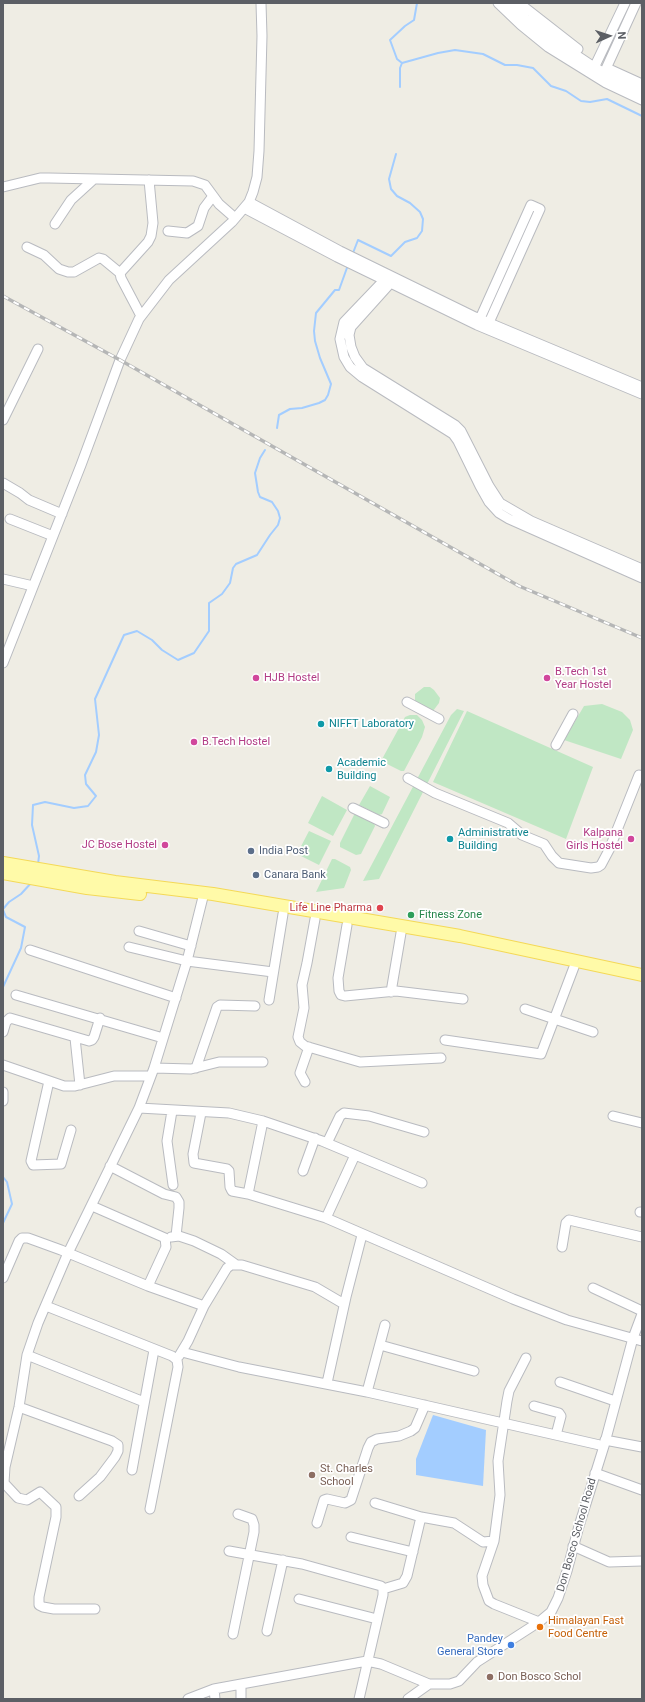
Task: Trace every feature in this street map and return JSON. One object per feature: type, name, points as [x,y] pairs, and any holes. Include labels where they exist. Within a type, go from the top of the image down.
[{"type":"main road","points":[[3,863],[29,873],[44,876],[139,886],[460,936],[642,975]]},
{"type":"main road","points":[[3,873],[29,873]]},
{"type":"main road","points":[[203,896],[283,914],[401,933],[574,967],[642,983]]},
{"type":"street","points":[[3,663],[7,645],[62,514],[120,360],[141,316],[169,280],[235,218],[246,205],[257,177],[262,36],[261,3]]},
{"type":"street","points":[[498,3],[521,25],[548,47],[642,91]]},
{"type":"street","points":[[508,3],[546,35],[642,100]]},
{"type":"street","points":[[518,3],[570,43],[594,68]]},
{"type":"street","points":[[594,68],[624,3]]},
{"type":"street","points":[[603,73],[636,3]]},
{"type":"street","points":[[603,73],[642,84]]},
{"type":"street","points":[[3,187],[40,178],[94,178],[199,182],[209,189],[218,204],[235,218]]},
{"type":"street","points":[[55,224],[71,200],[94,178]]},
{"type":"street","points":[[120,273],[148,242],[151,236],[153,223],[149,180]]},
{"type":"street","points":[[168,231],[187,232],[198,226],[204,208],[213,196]]},
{"type":"street","points":[[246,205],[338,254],[483,324],[642,394]]},
{"type":"street","points":[[531,205],[540,209],[483,324],[531,205]]},
{"type":"street","points":[[27,247],[44,256],[59,269],[68,272],[74,272],[99,258],[103,259],[120,273],[121,278],[141,316]]},
{"type":"street","points":[[390,279],[351,327],[349,336],[351,347],[355,357],[363,368],[455,425],[461,431],[489,486],[500,503],[531,521],[642,569]]},
{"type":"street","points":[[390,279],[344,322],[340,339],[344,357],[350,367],[362,377],[453,434],[458,441],[480,486],[490,502],[499,512],[509,519],[642,578]]},
{"type":"street","points":[[483,324],[642,388]]},
{"type":"street","points":[[3,420],[38,349]]},
{"type":"street","points":[[3,483],[29,500],[62,514]]},
{"type":"street","points":[[10,519],[53,536]]},
{"type":"street","points":[[3,579],[33,586]]},
{"type":"street","points":[[407,702],[439,719]]},
{"type":"street","points":[[556,745],[572,714]]},
{"type":"street","points":[[408,778],[435,793],[508,823],[522,836],[544,844],[559,863],[598,868],[609,850],[639,775],[642,776]]},
{"type":"street","points":[[353,808],[384,823]]},
{"type":"street","points":[[95,1609],[54,1609],[43,1607],[39,1604],[56,1517],[56,1507],[40,1492],[27,1500],[18,1498],[3,1481],[28,1355],[38,1323],[68,1253],[138,1108],[152,1072],[187,961],[203,896]]},
{"type":"street","points":[[269,1000],[283,914]]},
{"type":"street","points":[[314,919],[302,985],[304,1013],[298,1037],[300,1042],[309,1047],[360,1062],[441,1058]]},
{"type":"street","points":[[347,925],[338,978],[339,991],[341,995],[391,992],[463,999]]},
{"type":"street","points":[[139,931],[191,946]]},
{"type":"street","points":[[391,992],[401,933]]},
{"type":"street","points":[[129,947],[187,961],[273,972]]},
{"type":"street","points":[[30,950],[176,998]]},
{"type":"street","points":[[445,1040],[541,1054],[574,967]]},
{"type":"street","points":[[16,995],[100,1018],[163,1038]]},
{"type":"street","points":[[196,1068],[217,1007],[220,1005],[255,1006]]},
{"type":"street","points":[[525,1009],[593,1032]]},
{"type":"street","points":[[3,1032],[6,1022],[10,1018],[75,1038],[92,1040],[100,1018]]},
{"type":"street","points":[[75,1038],[80,1085]]},
{"type":"street","points":[[305,1082],[300,1073],[309,1047]]},
{"type":"street","points":[[3,1065],[64,1086],[80,1085],[114,1076],[196,1068],[219,1062],[263,1062]]},
{"type":"street","points":[[49,1080],[31,1161],[33,1165],[61,1164],[71,1130]]},
{"type":"street","points":[[3,1092],[3,1101]]},
{"type":"street","points":[[138,1108],[229,1114],[263,1121],[327,1143],[422,1183]]},
{"type":"street","points":[[172,1111],[167,1142],[173,1185]]},
{"type":"street","points":[[201,1113],[193,1154],[194,1163],[227,1169],[230,1174],[231,1190],[326,1218],[466,1280],[567,1320],[638,1339]]},
{"type":"street","points":[[327,1143],[340,1116],[344,1114],[369,1116],[424,1132]]},
{"type":"street","points":[[613,1116],[642,1123]]},
{"type":"street","points":[[248,1194],[263,1121]]},
{"type":"street","points":[[303,1171],[314,1138]]},
{"type":"street","points":[[326,1218],[355,1155]]},
{"type":"street","points":[[110,1166],[164,1194],[176,1197],[178,1208],[176,1236]]},
{"type":"street","points":[[92,1206],[165,1238],[176,1236],[194,1240],[235,1264],[315,1286],[344,1304]]},
{"type":"street","points":[[562,1247],[566,1223],[570,1220],[642,1237]]},
{"type":"street","points":[[327,1383],[344,1304],[362,1235]]},
{"type":"street","points":[[3,1278],[19,1241],[22,1238],[28,1238],[148,1286],[204,1306]]},
{"type":"street","points":[[148,1286],[166,1247],[165,1238]]},
{"type":"street","points":[[150,1509],[179,1356],[204,1306],[227,1268],[235,1264]]},
{"type":"street","points":[[593,1288],[642,1311]]},
{"type":"street","points":[[46,1306],[172,1356],[179,1356],[327,1383],[556,1435],[604,1443],[642,1447]]},
{"type":"street","name":"Don Bosco School Road","points":[[429,1684],[455,1683],[477,1662],[539,1622],[551,1612],[558,1598],[567,1571],[615,1401],[638,1339],[642,1314]]},
{"type":"street","points":[[367,1392],[385,1325]]},
{"type":"street","points":[[380,1345],[474,1371]]},
{"type":"street","points":[[132,1470],[154,1350]]},
{"type":"street","points":[[28,1355],[144,1402]]},
{"type":"street","points":[[526,1358],[510,1391],[498,1461],[500,1495],[494,1541],[482,1576],[483,1585],[489,1601],[539,1622]]},
{"type":"street","points":[[560,1382],[615,1401]]},
{"type":"street","points":[[317,1523],[324,1500],[327,1499],[345,1503],[351,1500],[371,1442],[377,1439],[399,1436],[411,1431],[415,1428],[425,1405]]},
{"type":"street","points":[[534,1406],[559,1413],[561,1416],[556,1435]]},
{"type":"street","points":[[18,1407],[112,1441],[118,1445],[118,1451],[115,1457],[100,1477],[79,1496]]},
{"type":"street","points":[[595,1473],[642,1490]]},
{"type":"street","points":[[375,1504],[454,1523],[483,1542],[494,1541]]},
{"type":"street","points":[[233,1634],[254,1532],[254,1522],[251,1518],[238,1514]]},
{"type":"street","points":[[383,1589],[402,1583],[407,1576],[421,1516]]},
{"type":"street","points":[[351,1537],[413,1552]]},
{"type":"street","points":[[573,1546],[609,1562],[642,1561]]},
{"type":"street","points":[[229,1551],[283,1560],[378,1584],[383,1589]]},
{"type":"street","points":[[267,1632],[283,1560]]},
{"type":"street","points":[[359,1699],[383,1589]]},
{"type":"street","points":[[299,1599],[377,1619]]},
{"type":"street","points":[[188,1699],[214,1694],[241,1685],[367,1661],[381,1664],[429,1684]]},
{"type":"street","points":[[408,1699],[429,1684]]},
{"type":"street","points":[[241,1685],[241,1699]]},
{"type":"green space","points":[[424,687],[430,687],[440,698],[439,703],[433,711],[415,704],[415,694]]},
{"type":"green space","points":[[602,704],[622,712],[630,720],[633,730],[621,759],[564,740],[584,706]]},
{"type":"green space","points":[[457,709],[464,711],[379,879],[363,881],[451,715]]},
{"type":"green space","points":[[467,711],[593,767],[566,839],[433,782]]},
{"type":"green space","points":[[417,715],[422,720],[425,727],[422,737],[404,771],[401,771],[381,761],[405,717]]},
{"type":"green space","points":[[370,786],[390,797],[382,814],[379,815],[359,805]]},
{"type":"green space","points":[[322,796],[347,810],[333,836],[308,823]]},
{"type":"green space","points":[[357,814],[374,823],[375,826],[361,854],[356,855],[340,847],[340,843],[354,815]]},
{"type":"green space","points":[[309,831],[331,841],[319,865],[297,854]]},
{"type":"green space","points":[[332,859],[335,859],[350,867],[351,870],[344,888],[316,892]]},
{"type":"water","points":[[433,1415],[486,1430],[483,1486],[416,1475],[416,1459]]},
{"type":"waterway","points":[[402,63],[397,59],[390,40],[414,20],[417,3]]},
{"type":"waterway","points":[[400,87],[400,68],[402,63],[455,50],[483,54],[505,65],[517,65],[533,68],[551,86],[566,91],[581,101],[590,102],[607,99],[642,116]]},
{"type":"waterway","points":[[353,253],[358,240],[391,256],[405,242],[417,238],[422,231],[423,219],[420,212],[410,203],[397,196],[391,189],[389,179],[396,154]]},
{"type":"waterway","points":[[277,428],[279,415],[290,409],[302,408],[319,403],[325,400],[328,395],[331,384],[320,358],[315,341],[314,331],[316,313],[335,290],[339,290],[348,265]]},
{"type":"waterway","points":[[38,864],[39,856],[32,825],[33,805],[45,802],[74,808],[88,806],[96,796],[86,784],[85,775],[96,752],[99,735],[95,699],[124,635],[137,631],[152,640],[162,650],[178,660],[194,653],[209,631],[209,603],[222,594],[230,583],[233,568],[236,564],[257,555],[278,525],[280,518],[278,511],[272,502],[260,497],[258,492],[255,473],[260,458],[265,450]]},
{"type":"waterway","points":[[3,909],[9,902],[21,894],[32,882]]},
{"type":"waterway","points":[[3,910],[6,917],[25,927],[21,948],[3,987]]},
{"type":"waterway","points":[[3,1177],[7,1182],[12,1204],[3,1223]]},
{"type":"railway","points":[[3,296],[120,360],[519,586],[642,638]]},
{"type":"place","name":"HJB Hostel","points":[[256,678]]},
{"type":"place","name":"B.Tech 1st Year Hostel","points":[[547,678]]},
{"type":"place","name":"NIFFT Laboratory","points":[[321,724]]},
{"type":"place","name":"B.Tech Hostel","points":[[194,742]]},
{"type":"place","name":"Academic Building","points":[[329,769]]},
{"type":"place","name":"Administrative Building","points":[[450,839]]},
{"type":"place","name":"Kalpana Girls Hostel","points":[[631,839]]},
{"type":"place","name":"JC Bose Hostel","points":[[165,845]]},
{"type":"place","name":"India Post","points":[[251,851]]},
{"type":"place","name":"Canara Bank","points":[[256,875]]},
{"type":"place","name":"Life Line Pharma","points":[[380,908]]},
{"type":"place","name":"Fitness Zone","points":[[411,915]]},
{"type":"place","name":"St. Charles School","points":[[312,1475]]},
{"type":"place","name":"Himalayan Fast Food Centre","points":[[540,1627]]},
{"type":"place","name":"Pandey General Store","points":[[511,1645]]},
{"type":"place","name":"Don Bosco Schol","points":[[490,1677]]}]
